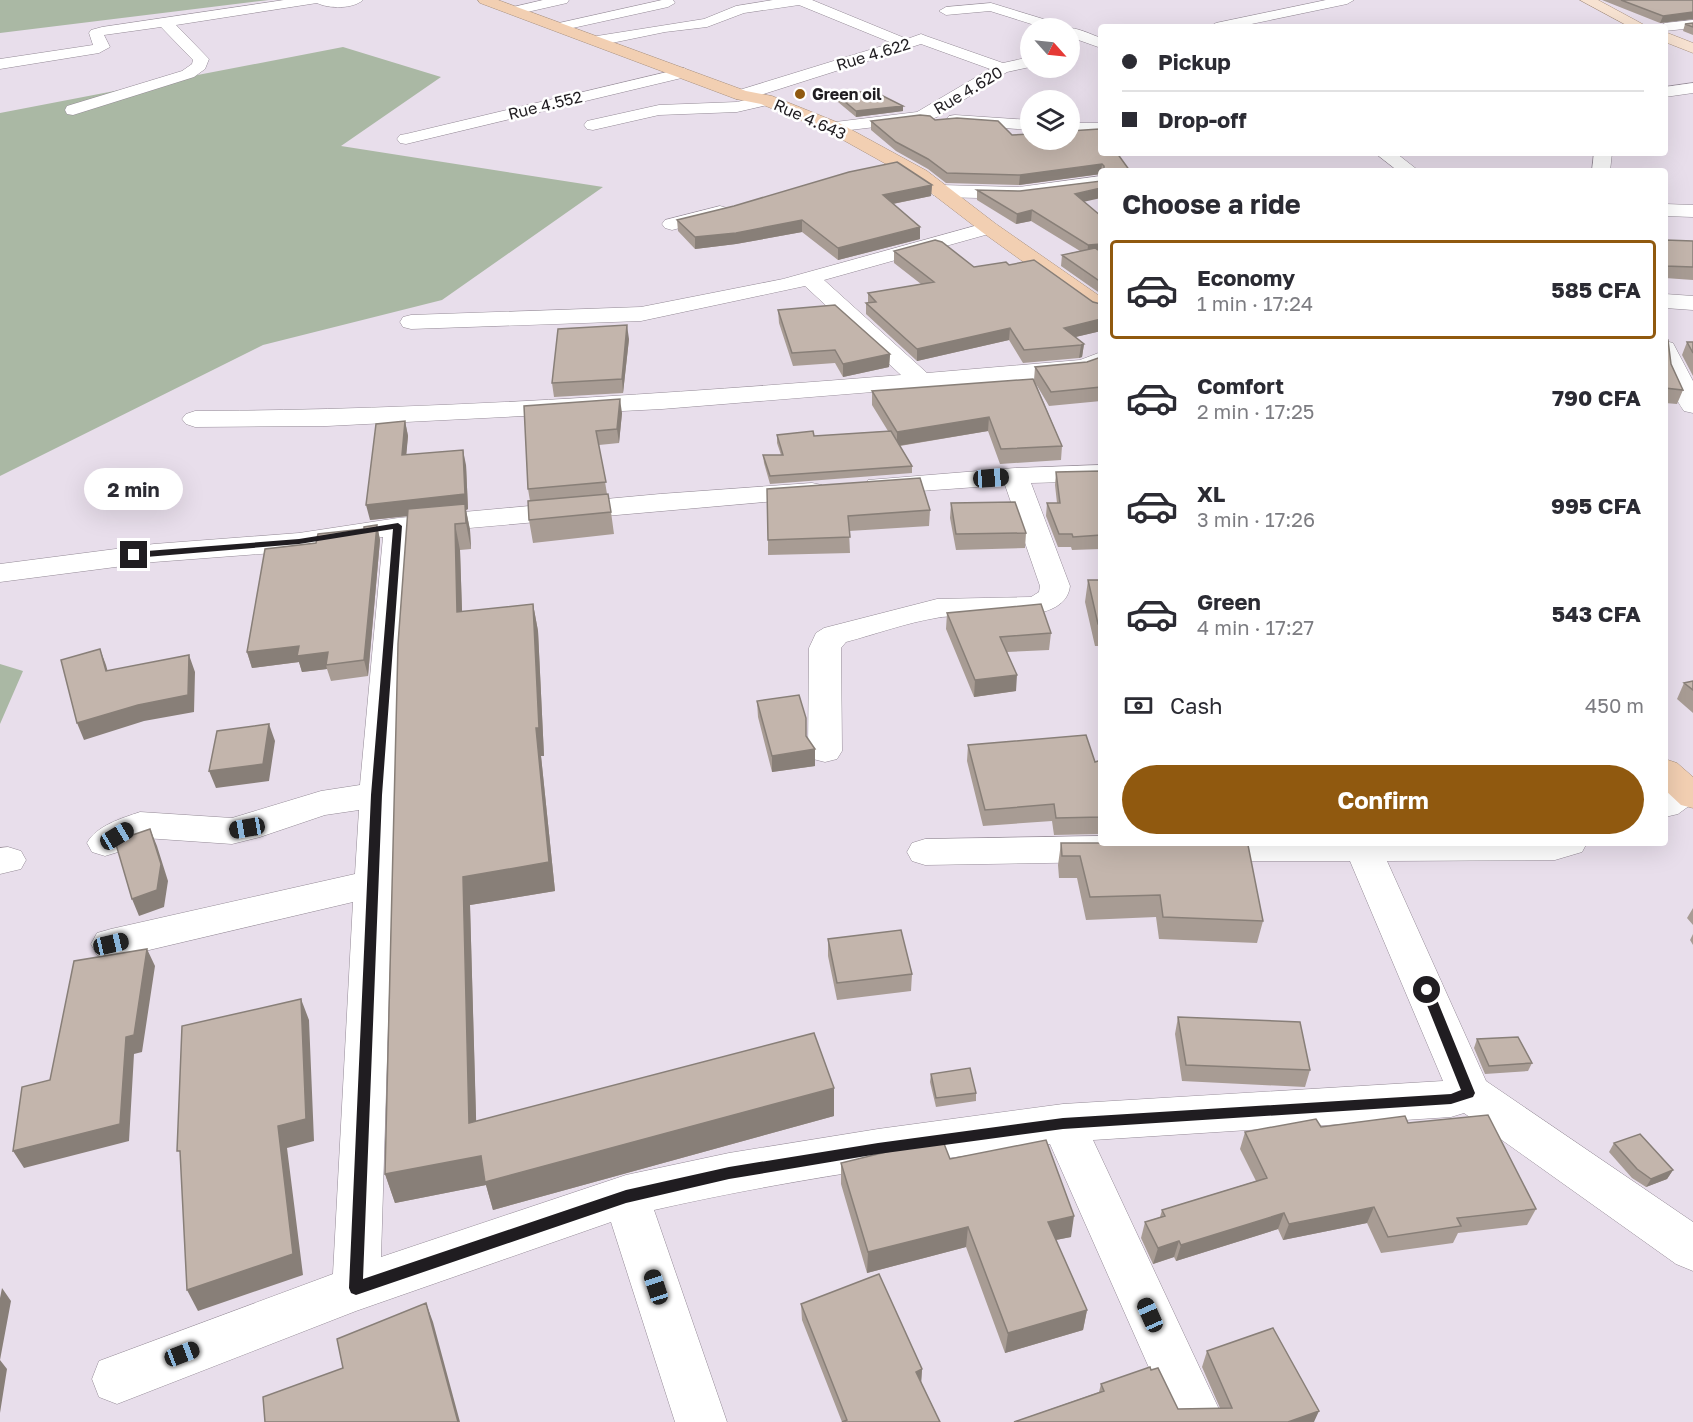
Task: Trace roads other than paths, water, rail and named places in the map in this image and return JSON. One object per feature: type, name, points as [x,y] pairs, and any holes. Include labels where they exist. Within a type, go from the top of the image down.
[{"type":"highway","name":"Rue 4.643","points":[[485,0],[742,95],[766,100],[833,127],[920,175],[989,228],[1098,305]]},
{"type":"main road","points":[[1572,0],[1618,24]]},
{"type":"main road","points":[[1587,0],[1635,24]]},
{"type":"main road","points":[[1668,38],[1693,48]]},
{"type":"main road","points":[[1668,45],[1693,54]]},
{"type":"street","points":[[0,64],[94,50],[102,47],[96,33],[102,31],[313,0]]},
{"type":"street","points":[[321,0],[329,4],[356,0]]},
{"type":"street","points":[[514,11],[562,0]]},
{"type":"street","points":[[597,41],[665,28],[707,23],[741,9],[800,0],[902,40],[898,45]]},
{"type":"street","points":[[1243,24],[1347,0]]},
{"type":"street","points":[[1274,2],[1312,8]]},
{"type":"street","points":[[559,27],[668,3]]},
{"type":"street","points":[[946,11],[991,7],[1026,18]]},
{"type":"street","points":[[73,110],[188,74],[199,66],[201,59],[164,21]]},
{"type":"street","points":[[1668,27],[1693,24]]},
{"type":"street","points":[[1080,36],[1098,44]]},
{"type":"street","name":"Rue 4.622","points":[[742,95],[921,39],[1002,68]]},
{"type":"street","points":[[1080,52],[1098,46]]},
{"type":"street","name":"Rue 4.620","points":[[833,127],[920,117],[931,113],[1002,68],[1020,64]]},
{"type":"street","name":"Rue 4.552","points":[[406,139],[684,73]]},
{"type":"street","points":[[1668,91],[1693,87]]},
{"type":"street","points":[[593,125],[659,110],[737,107],[766,100]]},
{"type":"street","points":[[920,117],[1020,124]]},
{"type":"street","points":[[1080,128],[1098,128]]},
{"type":"street","points":[[1388,156],[1406,168]]},
{"type":"street","points":[[874,167],[895,161]]},
{"type":"street","points":[[940,191],[1019,193],[1098,182]]},
{"type":"street","points":[[672,224],[738,208]]},
{"type":"street","points":[[1668,210],[1693,211]]},
{"type":"street","points":[[411,322],[641,314],[787,285],[989,228]]},
{"type":"street","points":[[809,278],[922,382]]},
{"type":"street","points":[[1668,301],[1693,303]]},
{"type":"street","points":[[1668,354],[1693,406]]},
{"type":"street","points":[[195,419],[327,418],[662,402],[1076,368],[1085,367],[1098,360]]},
{"type":"street","points":[[0,573],[154,553],[299,542],[398,526],[660,502],[1015,476],[1098,473]]},
{"type":"street","points":[[825,751],[825,648],[827,640],[921,610],[1031,606],[1044,603],[1054,595],[1054,586],[1015,476]]},
{"type":"street","points":[[356,1288],[377,795],[398,526]]},
{"type":"street","points":[[105,843],[140,825],[232,831],[321,803],[377,795]]},
{"type":"street","points":[[1363,846],[1376,882],[1427,990],[1469,1093],[1693,1249]]},
{"type":"street","points":[[1174,848],[1558,846]]},
{"type":"street","points":[[925,852],[1139,849]]},
{"type":"street","points":[[111,944],[375,883]]},
{"type":"street","points":[[117,1379],[356,1288],[626,1197],[740,1171],[878,1148],[1063,1123],[1451,1099],[1469,1093]]},
{"type":"street","points":[[1063,1123],[1199,1422]]},
{"type":"street","points":[[626,1197],[701,1422]]},
{"type":"place","name":"Green oil","points":[[800,94]]}]
